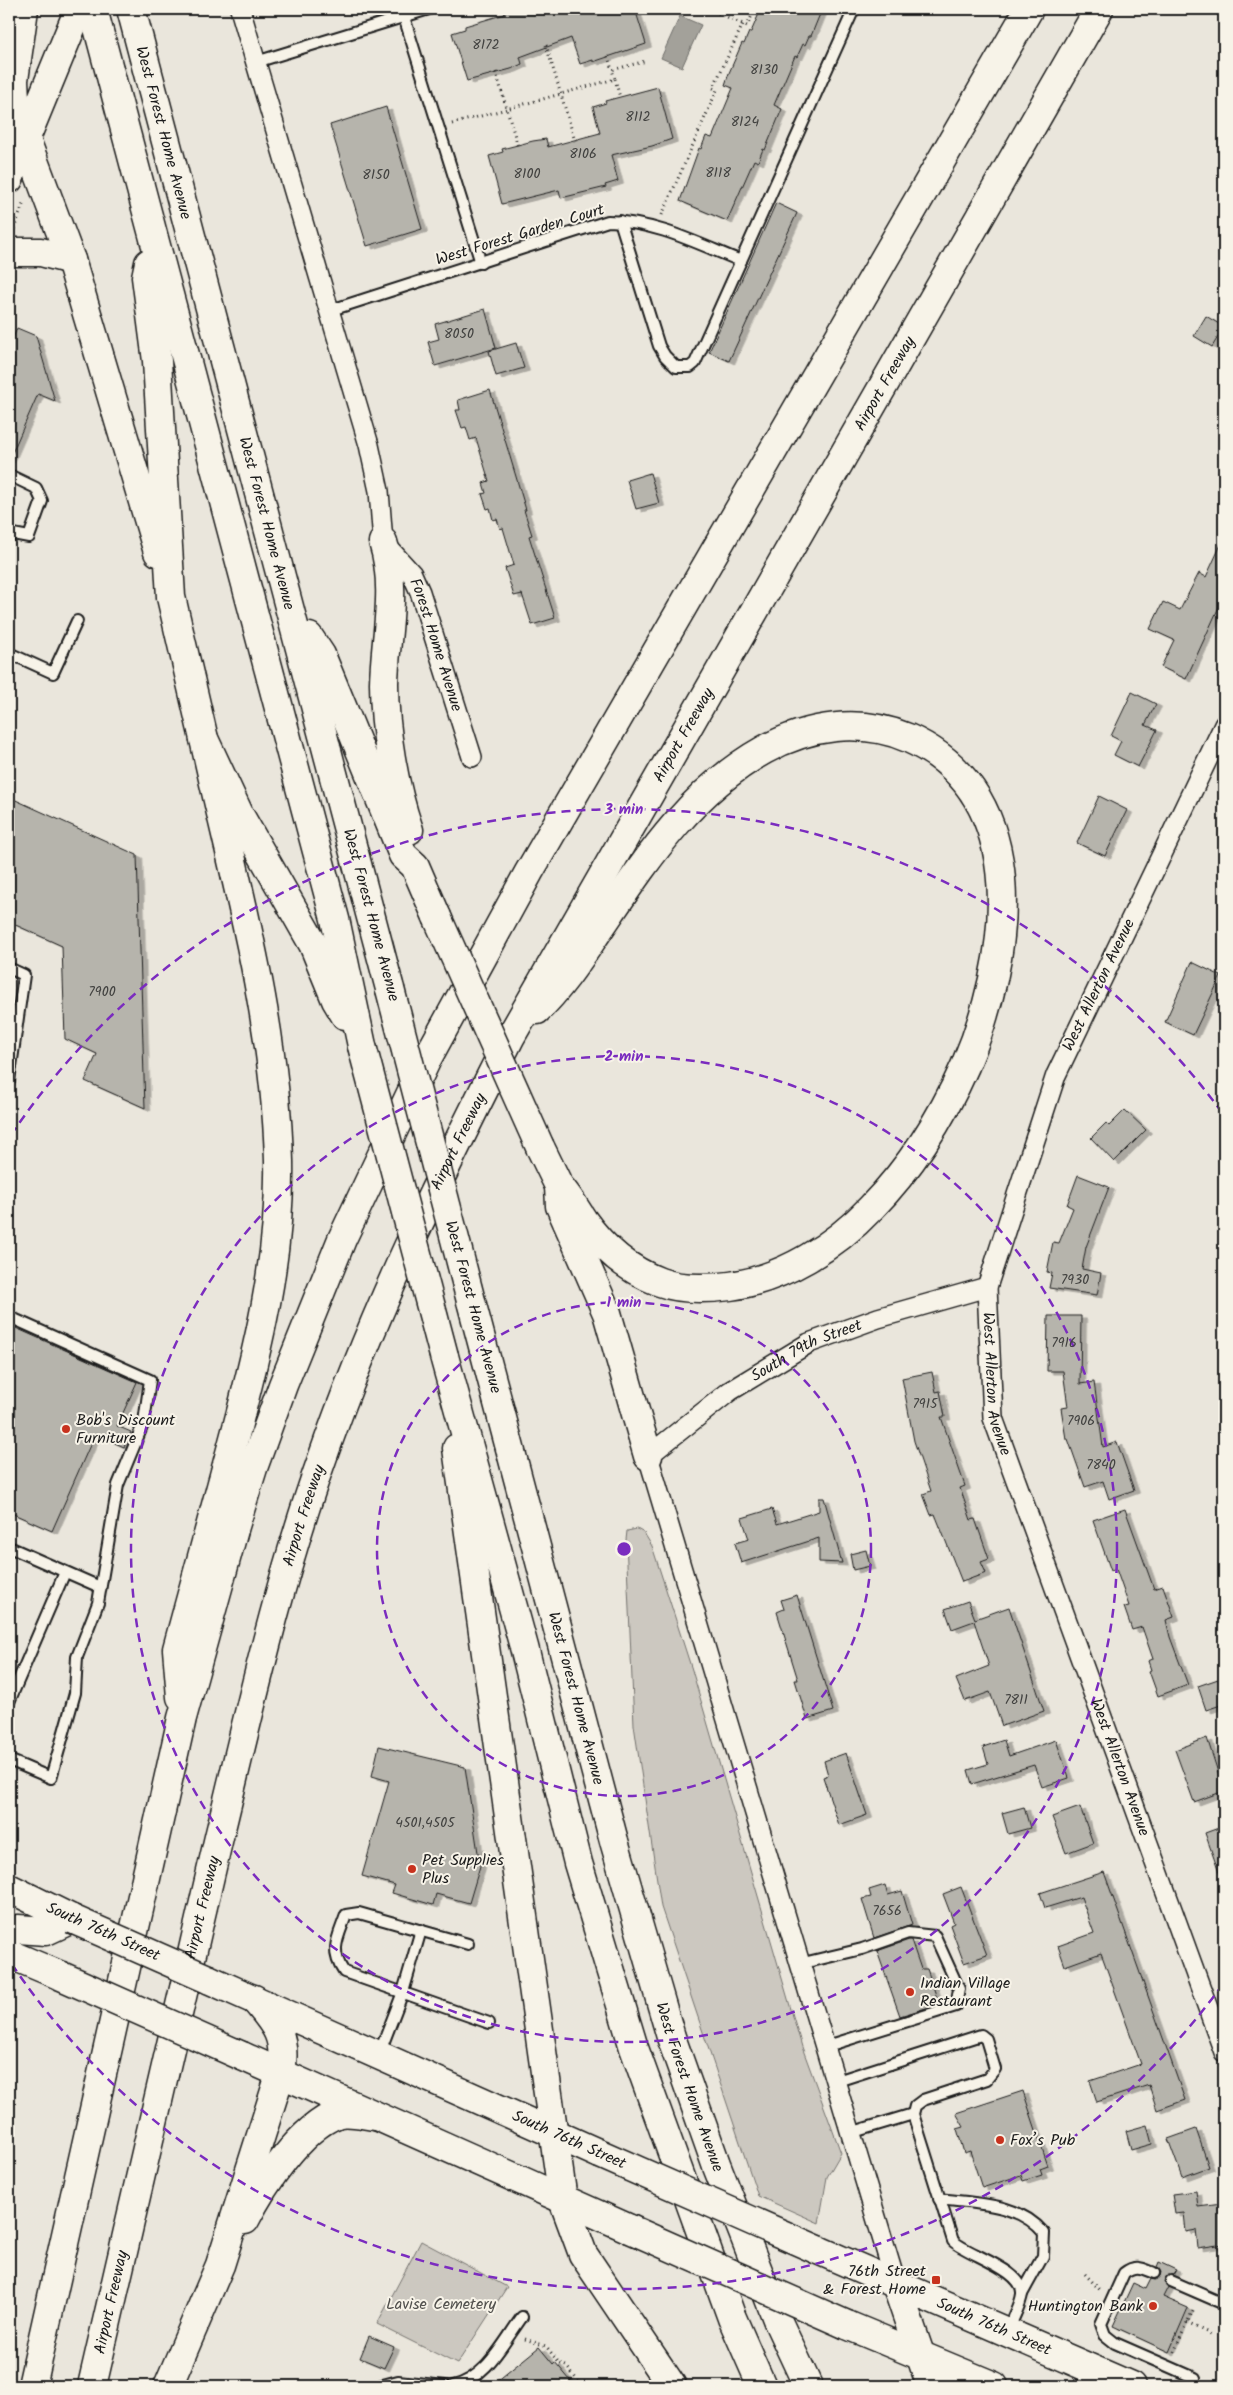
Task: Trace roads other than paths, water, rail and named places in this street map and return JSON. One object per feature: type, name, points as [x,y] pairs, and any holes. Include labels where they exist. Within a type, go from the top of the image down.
[{"type":"main road","points":[[9,31],[18,9]]},
{"type":"main road","points":[[24,9],[14,80],[15,99],[25,137],[71,260],[171,597],[253,946],[275,1082],[279,1163],[277,1226],[262,1323],[177,1649],[182,1718]]},
{"type":"main road","points":[[17,189],[25,137],[79,9]]},
{"type":"main road","points":[[93,9],[335,919],[362,1046],[514,1610],[578,1863],[634,2048],[732,2318],[762,2386]]},
{"type":"main road","name":"West Forest Home Avenue","points":[[131,9],[291,608],[609,1822],[671,2037],[716,2164],[779,2324],[808,2386]]},
{"type":"main road","points":[[32,2386],[182,1718],[235,1526],[283,1385],[342,1239],[428,1057],[529,872],[1029,9]]},
{"type":"main road","name":"Airport Freeway","points":[[92,2386],[167,2052],[264,1651],[289,1561],[350,1378],[462,1132],[511,1036],[1099,9]]},
{"type":"main road","points":[[153,239],[146,277],[157,361],[171,597]]},
{"type":"main road","points":[[11,241],[71,260]]},
{"type":"main road","points":[[383,542],[390,561],[391,581],[384,684],[391,756],[403,812],[415,847],[415,866]]},
{"type":"main road","points":[[291,608],[321,655],[404,855],[415,866],[558,1186],[560,1206],[607,1314],[648,1456]]},
{"type":"main road","points":[[511,1036],[557,990],[648,858],[686,811],[712,787],[766,748],[792,737],[839,726],[885,730],[922,745],[954,769],[979,801],[988,818],[995,840],[1002,881],[1001,918],[998,955],[982,1022],[965,1066],[928,1134],[893,1185],[869,1211],[840,1237],[791,1266],[744,1284],[690,1288],[662,1283],[628,1266],[608,1249],[581,1218],[571,1200],[558,1186]]},
{"type":"main road","points":[[204,739],[240,816],[313,944],[336,1000],[362,1046]]},
{"type":"main road","points":[[452,1385],[458,1467],[563,2200],[583,2254],[672,2386]]},
{"type":"main road","name":"South 76th Street","points":[[9,1888],[72,1919],[600,2154],[1131,2386]]},
{"type":"main road","points":[[9,1932],[25,1929],[46,1931],[72,1919]]},
{"type":"main road","points":[[9,1954],[281,2072],[563,2200],[847,2325],[994,2386]]},
{"type":"main road","points":[[220,2265],[281,2072],[284,2057],[281,2037],[272,2021],[254,1999]]},
{"type":"main road","points":[[168,2386],[220,2265],[254,2203],[306,2133],[338,2113],[376,2116]]},
{"type":"main road","points":[[896,2284],[931,2386]]},
{"type":"street","points":[[240,9],[369,445],[379,491],[383,542]]},
{"type":"street","name":"Forest Home Avenue","points":[[383,542],[412,574],[420,592],[472,757]]},
{"type":"street","name":"West Allerton Avenue","points":[[1224,724],[1056,1075],[986,1287],[993,1418],[1224,2052]]},
{"type":"street","name":"South 79th Street","points":[[648,1456],[730,1391],[809,1343],[878,1318],[986,1287]]},
{"type":"street","points":[[648,1456],[896,2284]]},
{"type":"lane","points":[[256,62],[429,9]]},
{"type":"lane","points":[[620,221],[659,346],[665,356],[676,367],[690,367],[695,363],[854,9]]},
{"type":"lane","points":[[404,16],[437,127],[481,263]]},
{"type":"lane","name":"West Forest Garden Court","points":[[328,311],[608,221],[641,223],[656,227],[741,261]]},
{"type":"lane","points":[[9,475],[36,488],[42,502],[29,537],[13,534]]},
{"type":"lane","points":[[9,653],[53,673],[77,621]]},
{"type":"lane","points":[[9,968],[24,975],[9,1081]]},
{"type":"lane","points":[[9,1760],[51,1778],[75,1693],[77,1657],[98,1603],[118,1485],[144,1422],[150,1380],[14,1319]]},
{"type":"lane","points":[[9,1547],[100,1587]]},
{"type":"lane","points":[[9,1702],[65,1572]]},
{"type":"lane","points":[[468,1944],[359,1913],[346,1915],[335,1947],[336,1960],[344,1972],[489,2023]]},
{"type":"lane","points":[[378,2055],[403,1992],[421,1930]]},
{"type":"lane","points":[[799,1964],[862,1949],[908,1933],[935,1936],[958,1989],[956,2006],[824,2047]]},
{"type":"lane","points":[[834,2082],[980,2035],[986,2040],[995,2069],[992,2074],[987,2079],[923,2100],[915,2106],[913,2114],[953,2241],[960,2248],[1011,2274],[1021,2286],[1022,2294]]},
{"type":"lane","points":[[850,2133],[913,2114]]},
{"type":"lane","points":[[939,2199],[1009,2208],[1033,2220],[1044,2233],[1043,2256],[1022,2294],[1008,2331]]},
{"type":"lane","points":[[1154,2273],[1139,2267],[1131,2268],[1124,2273],[1101,2324],[1105,2335],[1115,2342],[1195,2378]]},
{"type":"lane","points":[[1170,2280],[1224,2304]]},
{"type":"lane","points":[[453,2386],[466,2383],[480,2374],[522,2317]]},
{"type":"lane","points":[[379,2386],[398,2381],[446,2386]]},
{"type":"place","name":"Bob's Discount Furniture","points":[[66,1429]]},
{"type":"place","name":"Pet Supplies Plus","points":[[412,1869]]},
{"type":"place","name":"Indian Village Restaurant","points":[[910,1992]]},
{"type":"place","name":"Fox’s Pub","points":[[1000,2140]]},
{"type":"place","name":"76th Street & Forest Home","points":[[936,2280]]},
{"type":"place","name":"Huntington Bank","points":[[1153,2306]]},
{"type":"park label","name":"Lavise Cemetery","points":[[441,2304]]}]
